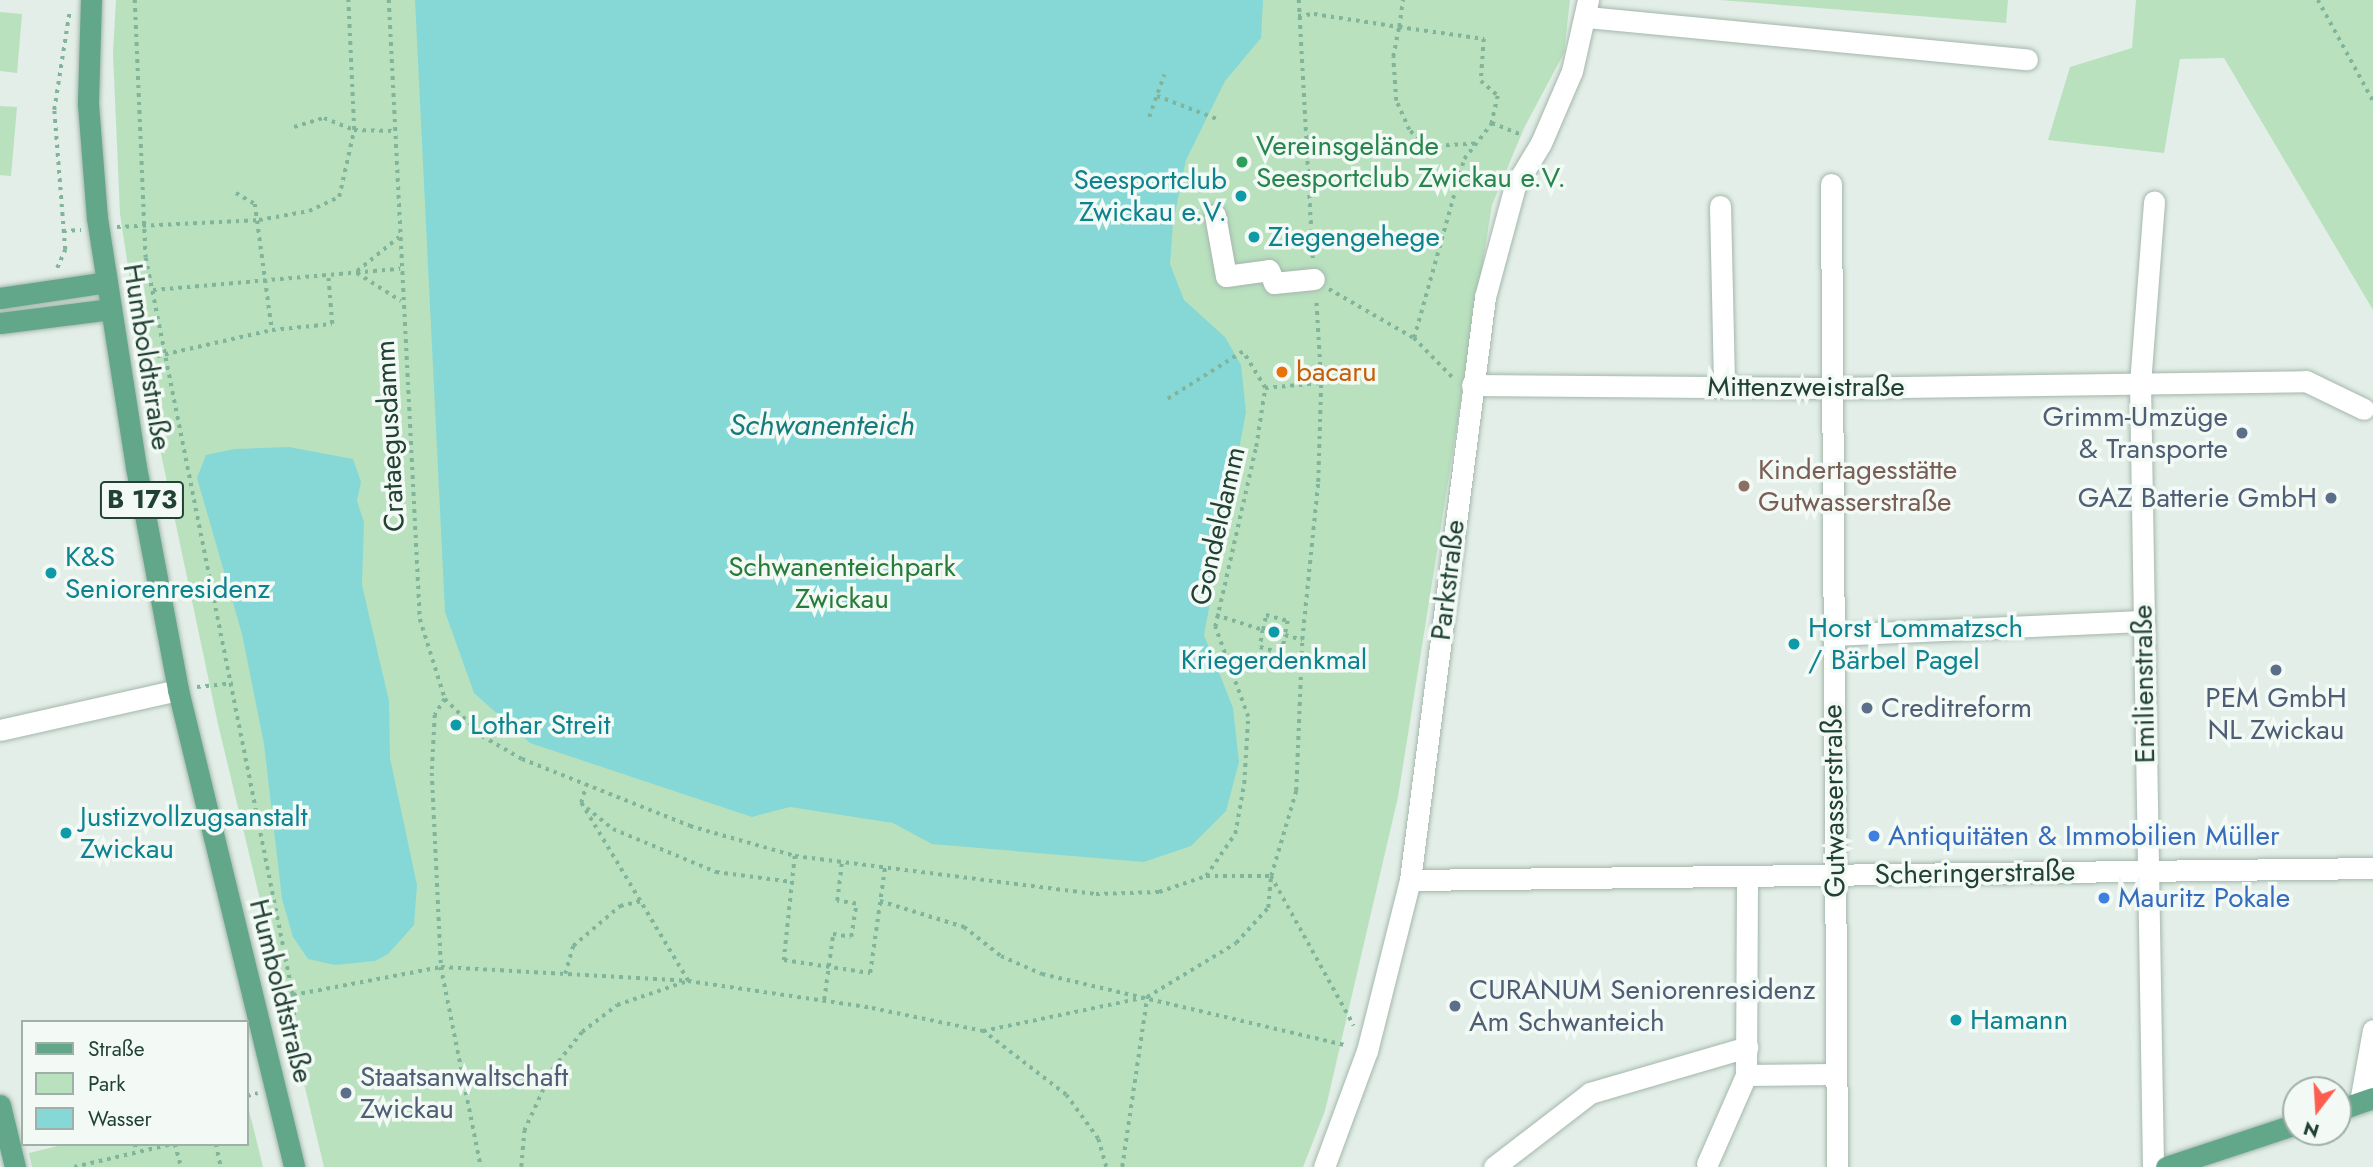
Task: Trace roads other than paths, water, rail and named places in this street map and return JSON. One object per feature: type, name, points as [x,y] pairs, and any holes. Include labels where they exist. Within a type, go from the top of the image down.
[{"type":"main road","name":"Humboldtstraße","points":[[91,0],[88,104],[99,228],[120,362],[178,690],[294,1167]]},
{"type":"main road","points":[[0,298],[107,282]]},
{"type":"main road","points":[[0,323],[111,309]]},
{"type":"main road","points":[[0,1105],[15,1167]]},
{"type":"main road","points":[[2166,1167],[2282,1129]]},
{"type":"street","points":[[1587,9],[2027,59]]},
{"type":"street","name":"Parkstraße","points":[[1324,1167],[1367,1051],[1410,880],[1485,297],[1515,186],[1541,143],[1573,71],[1587,9]]},
{"type":"street","name":"Gutwasserstraße","points":[[1830,184],[1837,1167]]},
{"type":"street","name":"Emilienstraße","points":[[2152,1167],[2140,384],[2154,202]]},
{"type":"street","points":[[1720,206],[1724,387]]},
{"type":"street","points":[[1215,215],[1226,276],[1269,270],[1274,283],[1314,279]]},
{"type":"street","name":"Mittenzweistraße","points":[[1472,385],[1830,388],[2306,381],[2364,409]]},
{"type":"street","points":[[1832,635],[2143,621]]},
{"type":"street","points":[[0,730],[178,690]]},
{"type":"street","name":"Scheringerstraße","points":[[1410,880],[2373,868]]},
{"type":"street","points":[[1707,1164],[1746,1075],[1747,877]]},
{"type":"street","points":[[2367,1100],[2373,1030]]},
{"type":"street","points":[[1494,1167],[1590,1093],[1746,1047]]},
{"type":"street","points":[[1746,1075],[1835,1074]]},
{"type":"water","name":"Schwanenteich","points":[[415,0],[1263,0],[1261,38],[1225,81],[1186,160],[1173,223],[1170,264],[1184,300],[1225,337],[1241,365],[1246,412],[1204,635],[1233,708],[1239,762],[1226,811],[1191,846],[1144,862],[932,844],[893,823],[790,807],[752,817],[530,743],[474,693],[445,612]]},
{"type":"water","points":[[289,447],[353,459],[361,482],[357,501],[364,522],[362,585],[389,701],[390,758],[417,885],[414,925],[388,954],[375,961],[335,965],[308,959],[293,937],[282,899],[264,744],[242,634],[197,478],[206,455],[234,449]]},
{"type":"place","name":"Vereinsgelände Seesportclub Zwickau e.V.","points":[[1242,162]]},
{"type":"place","name":"Seesportclub Zwickau e.V.","points":[[1241,196]]},
{"type":"place","name":"Ziegengehege","points":[[1254,237]]},
{"type":"place","name":"bacaru","points":[[1282,372]]},
{"type":"place","name":"Grimm-Umzüge & Transporte","points":[[2242,433]]},
{"type":"place","name":"Kindertagesstätte Gutwasserstraße","points":[[1744,486]]},
{"type":"place","name":"GAZ Batterie GmbH","points":[[2331,498]]},
{"type":"place","name":"K&S Seniorenresidenz","points":[[51,573]]},
{"type":"place","name":"Kriegerdenkmal","points":[[1274,632]]},
{"type":"place","name":"Horst Lommatzsch / Bärbel Pagel","points":[[1794,644]]},
{"type":"place","name":"PEM GmbH NL Zwickau","points":[[2276,670]]},
{"type":"place","name":"Creditreform","points":[[1867,708]]},
{"type":"place","name":"Lothar Streit","points":[[456,725]]},
{"type":"place","name":"Justizvollzugsanstalt Zwickau","points":[[66,833]]},
{"type":"place","name":"Antiquitäten & Immobilien Müller","points":[[1874,836]]},
{"type":"place","name":"Mauritz Pokale","points":[[2104,898]]},
{"type":"place","name":"CURANUM Seniorenresidenz Am Schwanteich","points":[[1455,1006]]},
{"type":"place","name":"Hamann","points":[[1956,1020]]},
{"type":"place","name":"Staatsanwaltschaft Zwickau","points":[[346,1093]]},
{"type":"park label","name":"Schwanenteichpark Zwickau","points":[[842,583]]}]
